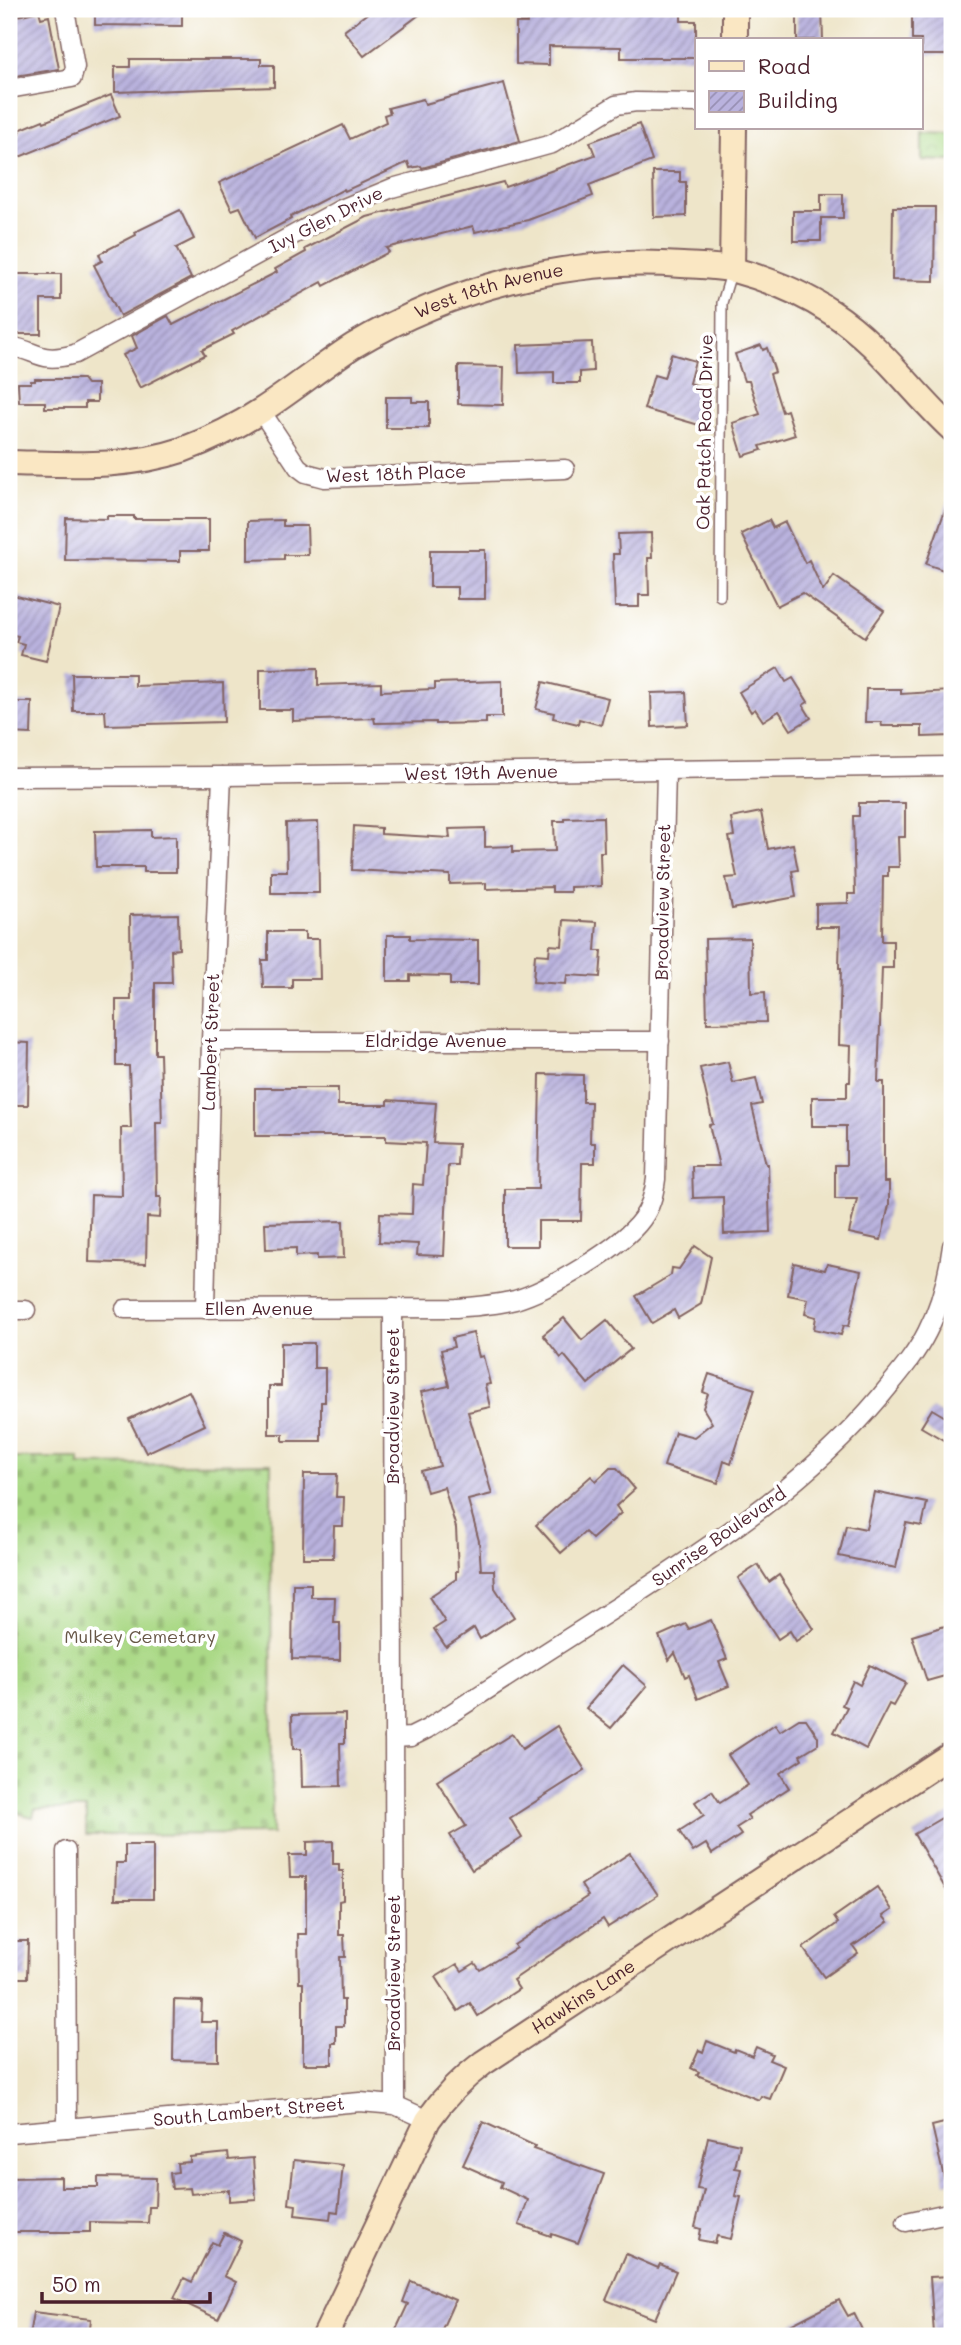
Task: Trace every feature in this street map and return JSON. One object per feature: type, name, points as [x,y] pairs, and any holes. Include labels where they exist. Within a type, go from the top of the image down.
[{"type":"street","points":[[9,89],[72,78],[75,67],[65,9]]},
{"type":"street","points":[[735,9],[735,38]]},
{"type":"street","name":"Ivy Glen Drive","points":[[9,346],[44,358],[53,359],[75,354],[375,193],[552,144],[616,104],[695,103]]},
{"type":"street","points":[[732,270],[734,130]]},
{"type":"street","name":"West 18th Avenue","points":[[9,463],[102,464],[138,460],[180,450],[261,411],[352,347],[385,329],[462,296],[506,282],[605,265],[663,263],[732,270],[797,293],[830,311],[856,330],[895,367],[929,408],[952,429]]},
{"type":"street","name":"West 18th Place","points":[[261,411],[298,467],[314,476],[326,478],[565,469]]},
{"type":"street","name":"West 19th Avenue","points":[[9,777],[952,766]]},
{"type":"street","name":"Broadview Street","points":[[395,2105],[393,1308],[482,1306],[523,1297],[607,1251],[634,1230],[651,1205],[654,1192],[660,1041],[666,771]]},
{"type":"street","name":"Lambert Street","points":[[205,1309],[211,1041],[222,776]]},
{"type":"street","name":"Eldridge Avenue","points":[[211,1041],[660,1041]]},
{"type":"street","name":"Sunrise Boulevard","points":[[394,1738],[411,1737],[427,1729],[715,1543],[787,1490],[862,1418],[903,1369],[926,1334],[940,1301],[952,1246]]},
{"type":"street","name":"Ellen Avenue","points":[[125,1309],[393,1308]]},
{"type":"street","name":"Hawkins Lane","points":[[325,2336],[428,2120],[458,2082],[952,1754]]},
{"type":"street","points":[[66,1851],[67,2127]]},
{"type":"street","name":"South Lambert Street","points":[[9,2133],[377,2102],[395,2105],[428,2120]]},
{"type":"street","points":[[906,2222],[952,2212]]},
{"type":"lane","name":"Oak Patch Road Drive","points":[[720,596],[722,303],[732,270]]},
{"type":"green space","points":[[922,133],[952,134],[952,161],[922,160]]},
{"type":"green space","name":"Mulkey Cemetary","points":[[9,1458],[79,1458],[79,1465],[271,1463],[272,1834],[86,1835],[86,1809],[35,1809],[33,1817],[9,1811]]},
{"type":"building","points":[[95,9],[182,9],[182,26],[95,25]]},
{"type":"building","points":[[373,9],[427,9],[364,56],[344,31]]},
{"type":"building","points":[[527,9],[681,9],[681,21],[696,21],[695,58],[621,58],[621,47],[549,46],[549,65],[516,64],[516,23],[527,23]]},
{"type":"building","points":[[797,9],[822,9],[823,38],[797,38]]},
{"type":"building","points":[[39,11],[41,18],[49,16],[59,69],[9,77],[9,18]]},
{"type":"building","points":[[912,13],[952,13],[952,55],[922,55],[922,38],[912,38]]},
{"type":"building","points":[[130,59],[261,59],[261,65],[274,65],[274,87],[115,92],[115,67],[130,67]]},
{"type":"building","points":[[504,83],[520,141],[422,168],[410,168],[408,162],[345,191],[344,189],[255,238],[240,207],[232,210],[219,183],[343,125],[350,139],[386,122],[384,115],[390,113],[388,108],[423,99],[425,104]]},
{"type":"building","points":[[111,95],[120,116],[17,158],[9,138],[20,133],[19,130]]},
{"type":"building","points":[[639,124],[652,161],[589,185],[593,196],[528,220],[475,232],[473,226],[386,248],[389,252],[324,286],[322,282],[232,331],[234,334],[202,350],[205,355],[140,388],[123,355],[137,348],[132,336],[168,316],[173,325],[277,272],[275,269],[306,252],[305,249],[367,217],[503,182],[505,187],[595,155],[590,142]]},
{"type":"building","points":[[653,172],[680,172],[680,182],[686,182],[686,216],[654,217]]},
{"type":"building","points":[[821,194],[843,194],[843,218],[821,218],[821,241],[793,241],[793,211],[821,211]]},
{"type":"building","points":[[893,207],[935,207],[934,281],[892,280]]},
{"type":"building","points":[[180,210],[194,239],[176,248],[191,278],[120,316],[94,265],[102,261],[99,254],[136,235],[135,232]]},
{"type":"building","points":[[9,274],[61,274],[61,300],[41,300],[41,334],[9,334]]},
{"type":"building","points":[[592,342],[593,371],[580,372],[580,383],[554,383],[554,372],[519,373],[518,345]]},
{"type":"building","points":[[761,345],[763,350],[767,348],[775,372],[770,374],[782,412],[787,410],[795,435],[760,446],[762,450],[743,456],[733,423],[760,414],[749,381],[744,381],[735,354]]},
{"type":"building","points":[[671,354],[695,361],[689,383],[709,389],[699,425],[644,409],[654,375],[664,378]]},
{"type":"building","points":[[458,366],[504,367],[503,405],[458,404]]},
{"type":"building","points":[[35,379],[83,379],[87,384],[97,384],[97,402],[85,402],[85,408],[45,408],[45,402],[19,402],[18,383],[31,383]]},
{"type":"building","points":[[386,397],[412,397],[412,402],[429,402],[429,428],[386,428]]},
{"type":"building","points":[[950,496],[952,562],[949,572],[926,564]]},
{"type":"building","points":[[107,516],[134,516],[134,519],[209,519],[209,551],[180,551],[180,561],[65,560],[66,518],[107,519]]},
{"type":"building","points":[[283,520],[283,526],[307,526],[308,555],[248,560],[248,521]]},
{"type":"building","points":[[769,520],[773,528],[785,522],[805,563],[809,560],[823,591],[834,576],[884,611],[865,637],[802,593],[777,606],[741,534]]},
{"type":"building","points":[[651,533],[652,558],[648,558],[649,595],[639,595],[639,607],[615,607],[613,554],[619,554],[618,534]]},
{"type":"building","points":[[430,550],[485,550],[485,599],[457,599],[457,587],[430,587]]},
{"type":"building","points":[[13,595],[59,607],[46,661],[21,655],[24,644],[16,642],[18,636],[9,634],[9,613]]},
{"type":"building","points":[[318,668],[318,685],[381,683],[381,691],[435,689],[435,683],[502,681],[502,717],[486,717],[486,723],[436,724],[375,723],[374,718],[293,721],[293,710],[260,710],[260,669]]},
{"type":"building","points":[[778,668],[786,682],[793,678],[808,702],[803,705],[811,718],[791,730],[779,711],[763,721],[755,709],[751,712],[739,692]]},
{"type":"building","points":[[72,674],[135,674],[135,686],[223,683],[224,722],[106,725],[105,711],[73,711]]},
{"type":"building","points":[[543,682],[608,698],[601,725],[579,719],[578,724],[553,718],[554,713],[536,709]]},
{"type":"building","points":[[866,689],[901,689],[901,694],[950,691],[952,736],[922,737],[922,726],[882,726],[881,722],[865,722]]},
{"type":"building","points":[[686,692],[688,725],[652,727],[651,693]]},
{"type":"building","points":[[9,702],[32,702],[31,734],[9,733]]},
{"type":"building","points":[[859,803],[905,803],[905,837],[898,837],[899,867],[888,867],[888,876],[883,876],[882,941],[893,941],[893,968],[882,968],[878,1082],[884,1082],[884,1182],[889,1182],[889,1205],[881,1240],[849,1233],[857,1199],[835,1199],[835,1165],[846,1165],[846,1126],[812,1126],[812,1097],[847,1097],[847,1082],[850,1082],[851,1046],[839,1045],[840,927],[816,927],[816,904],[848,903],[848,894],[855,894],[853,816],[859,816]]},
{"type":"building","points":[[761,812],[768,849],[793,844],[798,870],[792,871],[796,897],[732,909],[726,878],[737,877],[729,837],[734,836],[731,818]]},
{"type":"building","points":[[603,817],[601,886],[570,887],[570,892],[552,892],[552,887],[486,889],[486,883],[450,884],[450,875],[352,870],[354,826],[381,828],[381,834],[450,838],[449,829],[485,828],[485,847],[513,846],[513,852],[555,851],[554,821],[564,821],[564,818]]},
{"type":"building","points":[[318,822],[319,893],[271,893],[271,871],[287,871],[286,823]]},
{"type":"building","points":[[151,830],[151,837],[176,836],[176,872],[144,872],[144,867],[96,867],[95,831]]},
{"type":"building","points":[[178,914],[179,949],[171,950],[172,983],[155,983],[155,1054],[160,1054],[162,1123],[156,1123],[157,1197],[161,1197],[160,1218],[147,1217],[146,1264],[89,1262],[91,1195],[122,1196],[121,1128],[131,1128],[129,1066],[116,1066],[116,1000],[131,1000],[130,915]]},
{"type":"building","points":[[564,920],[597,922],[595,951],[602,951],[600,977],[567,975],[566,984],[533,982],[535,954],[549,955],[550,945],[562,946]]},
{"type":"building","points":[[268,932],[305,932],[305,939],[319,939],[320,979],[292,979],[292,988],[263,988],[262,960],[268,960]]},
{"type":"building","points":[[387,935],[410,935],[410,939],[478,940],[478,985],[450,985],[450,976],[410,975],[410,981],[387,981]]},
{"type":"building","points":[[750,938],[751,993],[765,992],[766,1022],[707,1023],[705,939]]},
{"type":"building","points":[[9,1042],[29,1043],[28,1105],[9,1105]]},
{"type":"building","points":[[728,1062],[733,1083],[756,1078],[762,1104],[752,1106],[768,1164],[770,1232],[724,1234],[723,1197],[693,1198],[692,1166],[719,1166],[709,1125],[713,1124],[700,1068]]},
{"type":"building","points":[[540,1074],[583,1075],[583,1102],[591,1102],[590,1143],[595,1143],[595,1163],[582,1163],[581,1221],[538,1221],[538,1246],[505,1246],[505,1189],[538,1189]]},
{"type":"building","points":[[255,1088],[338,1088],[338,1105],[388,1105],[388,1100],[436,1103],[433,1143],[458,1144],[457,1165],[448,1165],[444,1256],[417,1255],[418,1244],[379,1242],[380,1213],[412,1214],[413,1184],[423,1185],[426,1143],[386,1141],[386,1136],[255,1136]]},
{"type":"building","points":[[343,1221],[344,1258],[317,1259],[317,1255],[296,1256],[296,1248],[266,1249],[265,1223]]},
{"type":"building","points":[[695,1246],[711,1257],[701,1304],[678,1318],[674,1310],[652,1323],[636,1296],[671,1275],[672,1268],[679,1269]]},
{"type":"building","points":[[794,1263],[825,1270],[827,1264],[861,1271],[849,1326],[844,1325],[841,1335],[814,1329],[816,1317],[805,1314],[808,1299],[788,1295]]},
{"type":"building","points":[[564,1318],[582,1340],[607,1320],[631,1349],[588,1384],[564,1355],[561,1358],[543,1335]]},
{"type":"building","points":[[473,1333],[479,1357],[483,1356],[490,1384],[485,1385],[490,1407],[468,1412],[492,1494],[468,1500],[479,1541],[481,1570],[494,1570],[495,1588],[514,1617],[480,1639],[474,1628],[446,1647],[434,1629],[445,1622],[429,1597],[456,1579],[456,1528],[444,1487],[427,1492],[421,1471],[440,1466],[421,1392],[449,1386],[441,1350],[454,1347],[452,1338]]},
{"type":"building","points":[[281,1343],[314,1343],[314,1368],[325,1368],[325,1402],[321,1402],[321,1441],[283,1441],[283,1434],[269,1434],[269,1386],[281,1386]]},
{"type":"building","points":[[709,1374],[755,1389],[731,1464],[724,1461],[718,1483],[664,1466],[675,1432],[694,1437],[712,1423],[703,1408],[708,1394],[703,1392]]},
{"type":"building","points":[[189,1391],[205,1425],[146,1453],[129,1419]]},
{"type":"building","points":[[932,1409],[952,1421],[952,1445],[921,1427]]},
{"type":"building","points":[[610,1468],[617,1468],[635,1489],[616,1506],[621,1513],[592,1539],[585,1532],[561,1553],[536,1525],[591,1476],[596,1481]]},
{"type":"building","points":[[304,1474],[337,1474],[336,1497],[344,1497],[343,1526],[334,1526],[333,1558],[303,1558]]},
{"type":"building","points":[[874,1492],[927,1503],[922,1526],[906,1523],[896,1568],[839,1556],[846,1525],[866,1529]]},
{"type":"building","points":[[758,1565],[769,1582],[779,1575],[814,1629],[796,1641],[790,1631],[778,1639],[738,1578]]},
{"type":"building","points":[[293,1584],[311,1584],[311,1597],[335,1597],[334,1623],[340,1623],[340,1660],[292,1659]]},
{"type":"building","points":[[711,1620],[727,1659],[719,1662],[729,1686],[698,1699],[689,1675],[685,1677],[675,1653],[669,1660],[659,1636],[686,1624],[689,1629]]},
{"type":"building","points":[[948,1625],[952,1640],[952,1674],[927,1681],[912,1636]]},
{"type":"building","points":[[623,1665],[647,1686],[611,1728],[586,1708]]},
{"type":"building","points":[[870,1665],[906,1683],[893,1706],[889,1704],[866,1749],[834,1732],[847,1707],[842,1705],[853,1681],[860,1685]]},
{"type":"building","points":[[345,1714],[345,1743],[340,1743],[341,1786],[302,1787],[301,1749],[293,1749],[292,1715]]},
{"type":"building","points":[[799,1719],[806,1719],[818,1737],[818,1744],[800,1755],[802,1759],[780,1773],[789,1788],[747,1815],[750,1819],[736,1828],[741,1835],[712,1854],[706,1844],[693,1852],[679,1831],[704,1815],[695,1802],[712,1791],[720,1803],[748,1785],[728,1755],[775,1724],[780,1731]]},
{"type":"building","points":[[557,1726],[585,1770],[510,1818],[522,1838],[472,1870],[450,1835],[466,1826],[437,1781],[512,1734],[522,1749]]},
{"type":"building","points":[[952,1812],[952,1900],[914,1834]]},
{"type":"building","points":[[333,1841],[333,1864],[339,1864],[339,1871],[343,1871],[343,1900],[339,1901],[339,1935],[344,1935],[345,1957],[340,1957],[344,2026],[336,2026],[336,2043],[332,2043],[332,2064],[303,2064],[303,1983],[299,1983],[298,1934],[306,1934],[306,1877],[290,1877],[289,1855],[307,1855],[307,1842]]},
{"type":"building","points":[[125,1845],[153,1845],[153,1899],[115,1899],[116,1863],[125,1863]]},
{"type":"building","points":[[630,1853],[658,1895],[608,1927],[603,1919],[513,1980],[519,1989],[478,2016],[470,2003],[458,2011],[436,1977],[457,1964],[462,1971],[475,1963],[480,1970],[516,1948],[514,1945],[588,1896],[581,1885]]},
{"type":"building","points":[[877,1887],[892,1910],[883,1916],[888,1922],[853,1946],[858,1953],[824,1977],[803,1948],[838,1923],[834,1917]]},
{"type":"building","points":[[9,1941],[28,1941],[27,1978],[9,1978]]},
{"type":"building","points":[[174,2000],[202,2001],[201,2022],[218,2022],[218,2061],[173,2060]]},
{"type":"building","points":[[707,2041],[752,2056],[756,2047],[772,2054],[769,2060],[784,2066],[770,2099],[761,2096],[759,2100],[697,2075],[699,2072],[691,2068],[699,2050],[703,2052]]},
{"type":"building","points":[[952,2121],[952,2181],[945,2182],[932,2126]]},
{"type":"building","points":[[483,2122],[535,2146],[533,2149],[604,2174],[578,2243],[519,2225],[528,2200],[500,2187],[502,2182],[463,2165]]},
{"type":"building","points":[[708,2137],[740,2144],[735,2168],[741,2169],[735,2196],[741,2197],[731,2239],[717,2236],[715,2243],[699,2240],[701,2229],[695,2227],[704,2190],[697,2189]]},
{"type":"building","points":[[228,2153],[229,2160],[253,2158],[256,2199],[229,2201],[229,2190],[191,2194],[190,2188],[172,2189],[170,2173],[178,2172],[177,2163],[190,2162],[190,2157]]},
{"type":"building","points":[[294,2160],[343,2165],[338,2212],[331,2211],[330,2219],[295,2215],[296,2205],[289,2204]]},
{"type":"building","points":[[61,2177],[61,2187],[98,2187],[98,2177],[156,2178],[155,2207],[149,2207],[148,2223],[90,2222],[90,2232],[9,2232],[9,2178]]},
{"type":"building","points":[[224,2233],[241,2241],[224,2276],[236,2282],[218,2319],[174,2298],[184,2278],[192,2282],[212,2242],[218,2245]]},
{"type":"building","points":[[626,2254],[658,2268],[660,2264],[676,2271],[655,2319],[606,2300]]},
{"type":"building","points":[[952,2276],[952,2333],[934,2334],[930,2277]]},
{"type":"building","points":[[411,2281],[455,2300],[439,2336],[393,2336],[408,2304],[403,2302]]},
{"type":"building","points":[[839,2300],[848,2316],[854,2313],[865,2336],[769,2336]]},
{"type":"building","points":[[33,2312],[91,2319],[89,2336],[29,2336]]}]
